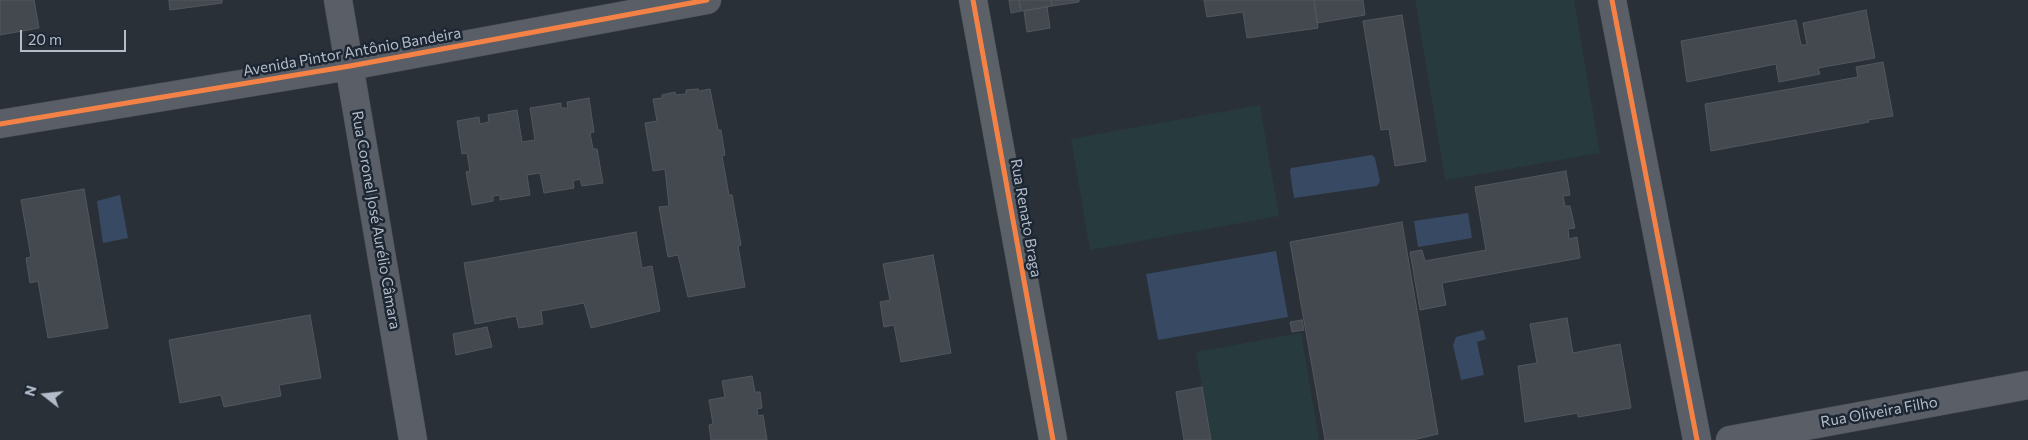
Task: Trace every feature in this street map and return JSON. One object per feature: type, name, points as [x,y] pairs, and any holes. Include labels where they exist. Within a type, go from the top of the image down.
[{"type":"main road","name":"Rua Renato Braga","points":[[973,0],[1053,440]]},
{"type":"street","name":"Rua Coronel José Aurélio Câmara","points":[[338,0],[414,440]]},
{"type":"street","name":"Avenida Pintor Antônio Bandeira","points":[[0,124],[350,66],[707,0]]},
{"type":"street","points":[[1612,0],[1697,440]]},
{"type":"street","name":"Rua Oliveira Filho","points":[[1730,440],[2028,385]]},
{"type":"green space","points":[[1415,0],[1574,0],[1600,153],[1445,180]]},
{"type":"green space","points":[[1260,105],[1279,216],[1090,250],[1071,139]]},
{"type":"green space","points":[[1301,333],[1319,440],[1211,440],[1196,352]]},
{"type":"water","points":[[1372,155],[1375,158],[1380,181],[1377,186],[1294,198],[1291,168]]},
{"type":"water","points":[[120,195],[128,238],[103,243],[97,201]]},
{"type":"water","points":[[1468,213],[1472,238],[1418,247],[1414,221]]},
{"type":"water","points":[[1276,251],[1288,317],[1158,340],[1146,274]]},
{"type":"water","points":[[1483,330],[1486,339],[1477,342],[1484,375],[1461,380],[1453,345],[1456,337]]},
{"type":"building","points":[[0,0],[34,0],[39,28],[0,35]]},
{"type":"building","points":[[169,0],[222,0],[222,3],[170,10]]},
{"type":"building","points":[[1009,0],[1019,0],[1021,11],[1011,13]]},
{"type":"building","points":[[1019,0],[1051,0],[1052,6],[1021,11]]},
{"type":"building","points":[[1051,0],[1079,0],[1079,2],[1052,6]]},
{"type":"building","points":[[1204,0],[1314,0],[1318,28],[1247,38],[1243,12],[1207,17]]},
{"type":"building","points":[[1314,0],[1363,0],[1365,15],[1317,23]]},
{"type":"building","points":[[1047,7],[1050,28],[1027,32],[1024,11]]},
{"type":"building","points":[[1866,10],[1875,58],[1818,68],[1820,74],[1779,82],[1776,64],[1687,82],[1681,41],[1796,20],[1801,45],[1807,45],[1803,23]]},
{"type":"building","points":[[1402,15],[1426,161],[1395,166],[1389,129],[1381,130],[1363,21]]},
{"type":"building","points":[[1883,62],[1893,116],[1711,151],[1705,104],[1858,77],[1856,67]]},
{"type":"building","points":[[698,89],[699,91],[710,89],[718,130],[721,130],[725,155],[722,156],[729,195],[732,195],[741,245],[738,246],[745,287],[688,297],[678,255],[668,257],[659,207],[669,206],[665,169],[653,171],[645,123],[657,121],[653,99],[662,98],[662,95],[675,92],[676,95],[686,94],[686,90]]},
{"type":"building","points":[[589,98],[594,132],[590,133],[593,149],[597,149],[603,183],[582,186],[580,179],[573,181],[574,188],[544,193],[540,173],[527,175],[530,195],[500,200],[500,195],[493,196],[493,201],[472,205],[466,172],[470,171],[467,153],[462,154],[457,121],[479,117],[480,124],[489,122],[488,115],[517,110],[522,142],[535,140],[530,108],[561,103],[561,108],[568,108],[567,102]]},
{"type":"building","points":[[1566,171],[1570,195],[1563,196],[1565,206],[1570,206],[1575,228],[1568,229],[1569,239],[1577,237],[1580,258],[1442,283],[1446,305],[1420,310],[1410,252],[1422,250],[1425,261],[1486,250],[1475,187]]},
{"type":"building","points":[[84,189],[108,328],[48,338],[38,281],[30,283],[26,258],[31,257],[21,200]]},
{"type":"building","points":[[1402,222],[1438,434],[1413,440],[1325,440],[1290,242]]},
{"type":"building","points":[[636,232],[642,268],[652,266],[660,311],[591,328],[584,303],[541,311],[543,324],[519,328],[516,316],[475,324],[464,263]]},
{"type":"building","points":[[933,255],[951,353],[901,362],[894,325],[884,327],[880,302],[890,300],[883,264]]},
{"type":"building","points":[[310,315],[321,378],[279,385],[281,396],[224,407],[221,395],[180,403],[169,340]]},
{"type":"building","points":[[1567,318],[1573,353],[1620,344],[1631,408],[1578,417],[1578,413],[1525,422],[1518,366],[1537,363],[1530,324]]},
{"type":"building","points":[[1302,320],[1304,330],[1292,332],[1290,322]]},
{"type":"building","points":[[487,327],[492,347],[456,355],[453,334]]},
{"type":"building","points":[[752,376],[755,392],[760,392],[762,408],[757,409],[758,416],[763,415],[767,440],[711,440],[709,425],[713,424],[709,400],[725,397],[722,381]]},
{"type":"building","points":[[1202,387],[1211,440],[1184,440],[1176,392]]},
{"type":"cycle path","points":[[0,124],[350,66],[707,0]]},
{"type":"cycle path","points":[[973,0],[1053,440]]},
{"type":"cycle path","points":[[1612,0],[1697,440]]}]
